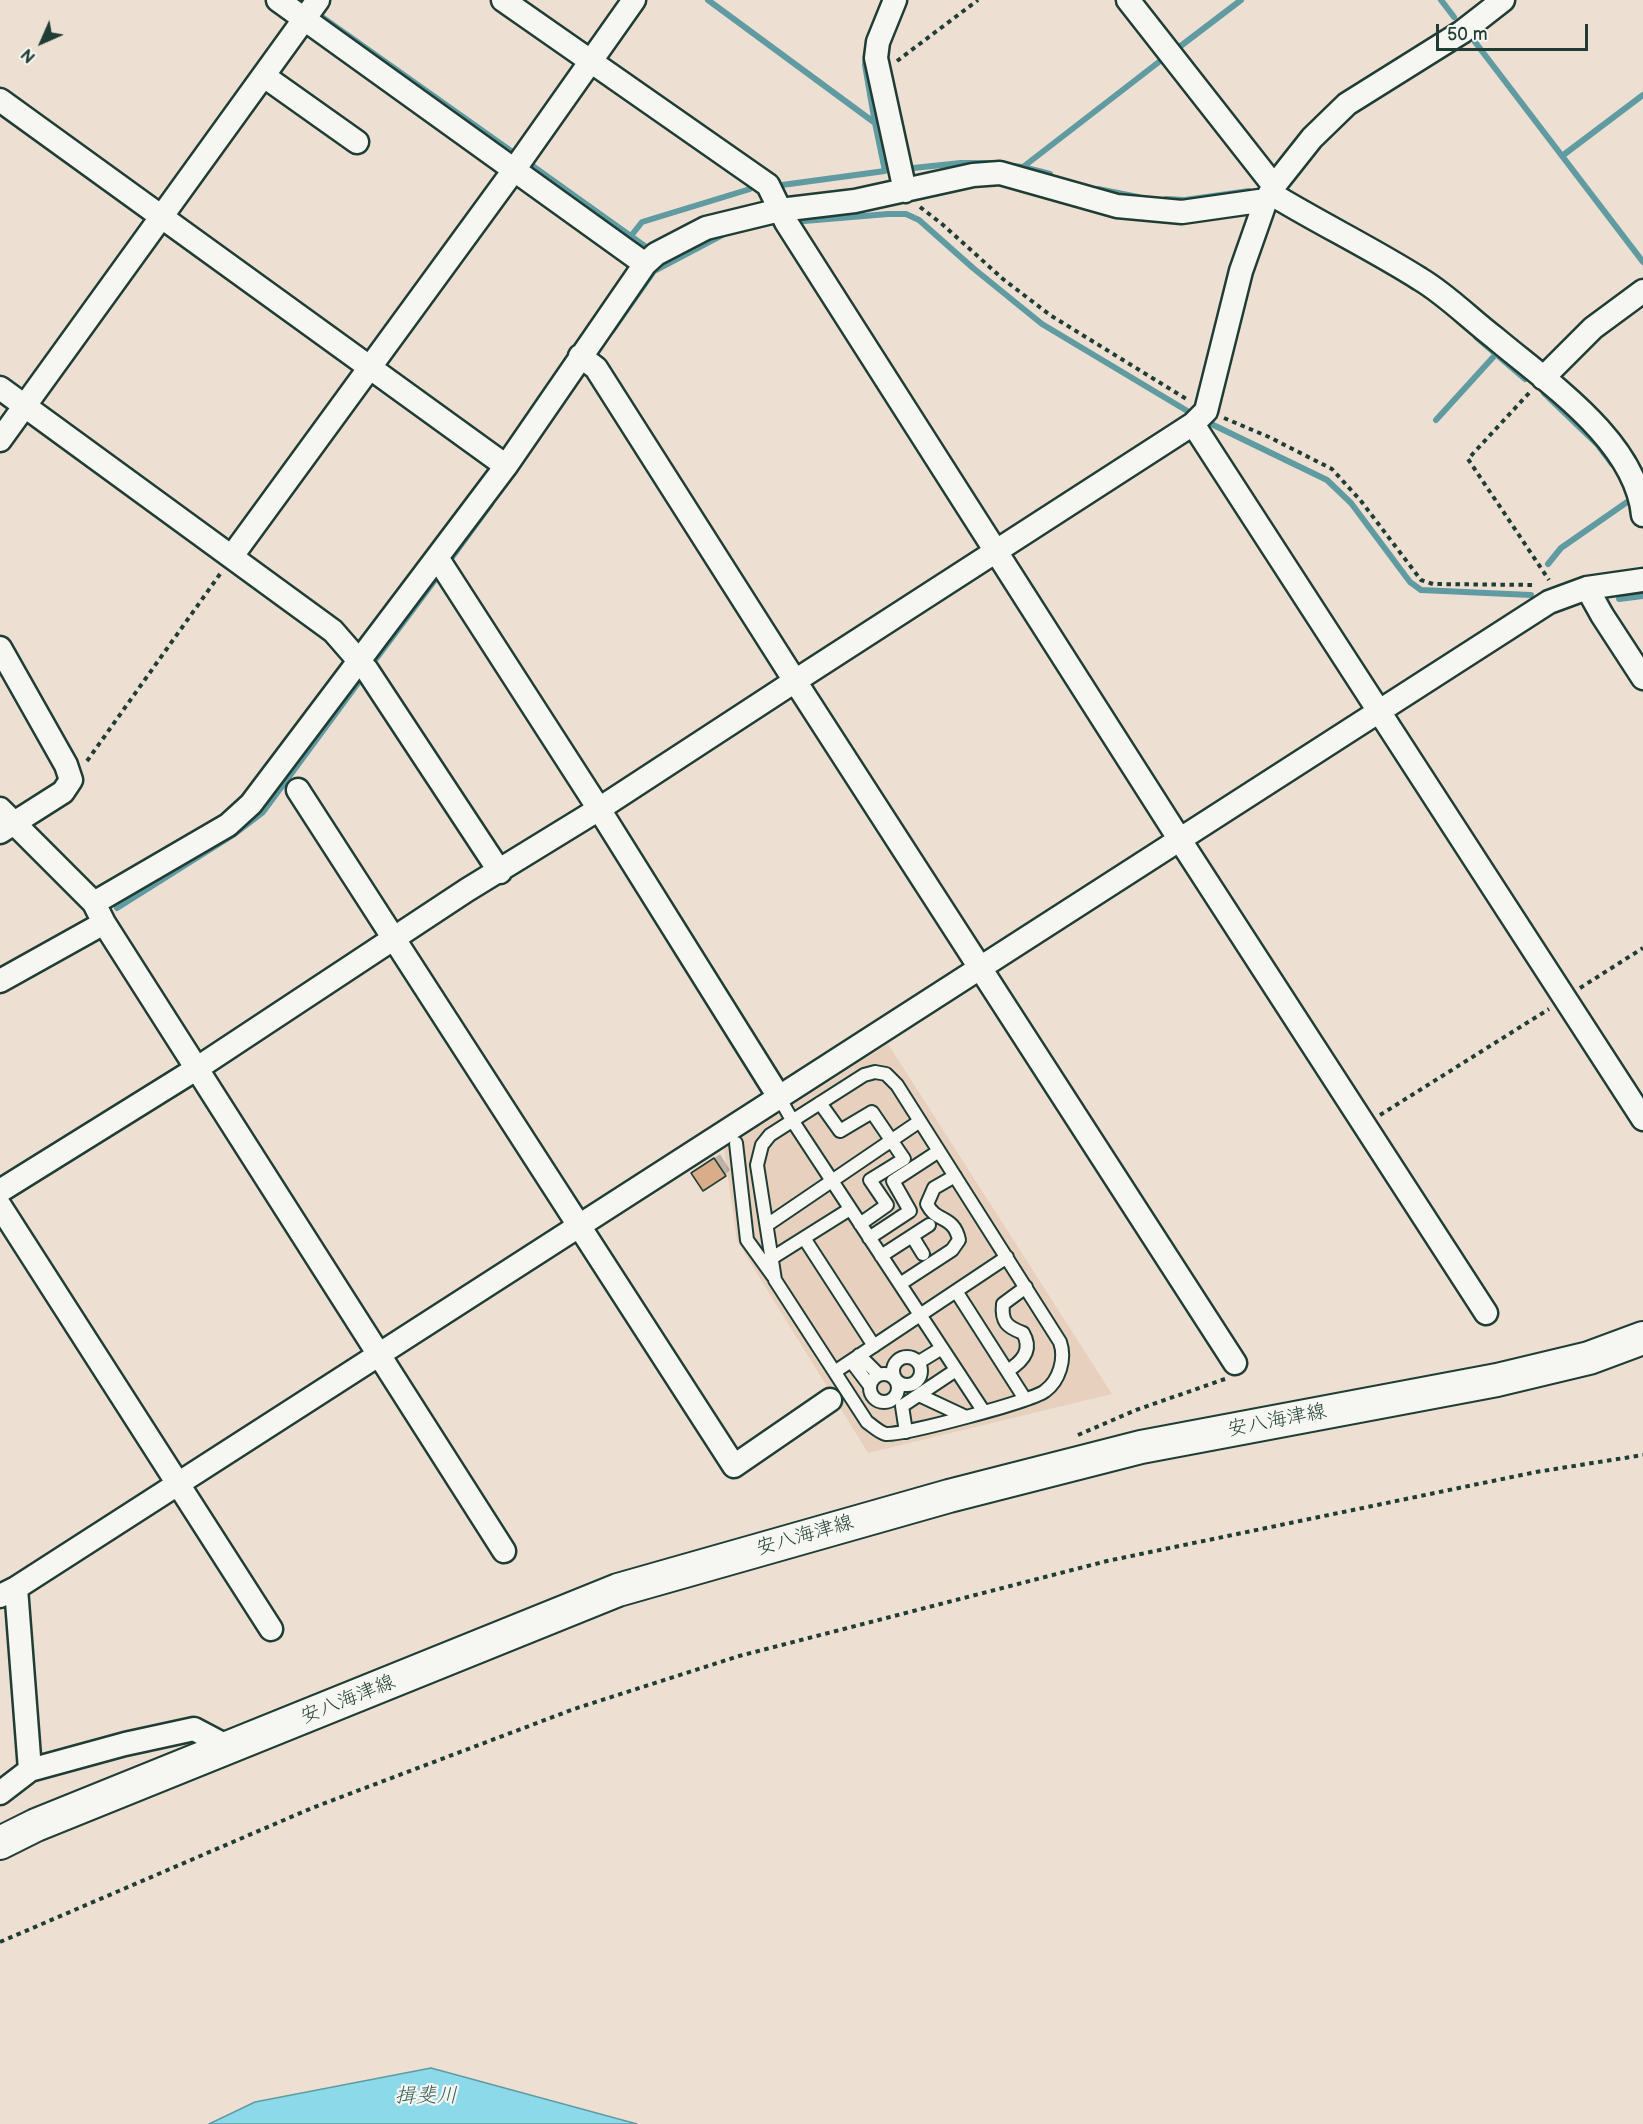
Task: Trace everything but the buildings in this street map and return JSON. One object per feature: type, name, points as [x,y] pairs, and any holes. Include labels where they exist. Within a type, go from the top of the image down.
[{"type":"main road","name":"安八海津線","points":[[0,1843],[36,1825],[618,1590],[949,1496],[1141,1447],[1497,1380],[1589,1358],[1643,1338]]},
{"type":"street","points":[[278,0],[312,10],[514,170],[645,264]]},
{"type":"street","points":[[503,0],[768,184],[786,222],[1180,840],[1486,1313]]},
{"type":"street","points":[[232,556],[371,368],[634,0]]},
{"type":"street","points":[[895,0],[878,42],[876,58],[895,193]]},
{"type":"street","points":[[1128,0],[1270,193],[1422,279],[1543,378],[1599,430],[1621,458],[1637,487],[1643,515]]},
{"type":"street","points":[[0,1191],[196,1069],[467,890],[500,872],[599,809],[996,552],[1199,417],[1241,271],[1270,193],[1312,138],[1347,104],[1462,32],[1503,0]]},
{"type":"street","points":[[0,440],[312,10]]},
{"type":"street","points":[[264,76],[357,142]]},
{"type":"street","points":[[0,100],[506,466]]},
{"type":"street","points":[[0,981],[228,825],[250,804],[506,466],[645,264],[656,254],[706,228],[780,210],[855,201],[973,175],[1000,173],[1118,206],[1182,212],[1270,193]]},
{"type":"street","points":[[1543,378],[1593,328],[1643,291]]},
{"type":"street","points":[[580,356],[596,368],[1235,1363]]},
{"type":"street","points":[[0,388],[333,631],[361,660],[500,872]]},
{"type":"street","points":[[1199,417],[1381,711],[1643,1119]]},
{"type":"street","points":[[438,558],[780,1097]]},
{"type":"street","points":[[30,1770],[8,1592],[1550,602],[1587,588],[1643,580]]},
{"type":"street","points":[[1587,588],[1643,678]]},
{"type":"street","points":[[0,648],[66,765],[71,780],[63,792],[5,822],[99,913],[504,1551]]},
{"type":"street","points":[[297,790],[734,1466],[830,1400]]},
{"type":"street","points":[[0,1206],[271,1629]]},
{"type":"street","points":[[4,1788],[30,1770],[125,1744],[194,1729],[230,1748]]},
{"type":"lane","points":[[736,1143],[747,1240],[836,1371],[867,1422],[884,1434],[906,1432],[966,1417],[1043,1394],[1053,1384],[1060,1370],[1064,1352],[1060,1342],[897,1085],[886,1074],[875,1072],[864,1075],[792,1120],[770,1135],[762,1144],[757,1165],[775,1280]]},
{"type":"lane","points":[[780,1097],[792,1120],[984,1412]]},
{"type":"lane","points":[[820,1103],[840,1131],[872,1112],[904,1159],[870,1180],[886,1205],[860,1224]]},
{"type":"lane","points":[[767,1225],[920,1121]]},
{"type":"lane","points":[[869,1238],[910,1211],[893,1181],[939,1151]]},
{"type":"lane","points":[[900,1284],[952,1250],[959,1240],[957,1230],[951,1223],[930,1211],[927,1204],[934,1188],[955,1176]]},
{"type":"lane","points":[[772,1258],[850,1209]]},
{"type":"lane","points":[[881,1256],[929,1225]]},
{"type":"lane","points":[[912,1236],[923,1254]]},
{"type":"lane","points":[[804,1238],[874,1346]]},
{"type":"lane","points":[[836,1371],[1007,1257]]},
{"type":"lane","points":[[1007,1371],[1018,1364],[1026,1354],[1028,1345],[1023,1333],[1013,1329],[1005,1322],[1002,1315],[1003,1304],[1026,1287]]},
{"type":"lane","points":[[956,1292],[1025,1399]]},
{"type":"lane","points":[[918,1362],[942,1348]]},
{"type":"lane","points":[[855,1358],[870,1386],[872,1395],[879,1401],[888,1401],[898,1392],[899,1388],[896,1379],[892,1370],[896,1361],[905,1356],[915,1358],[921,1375],[912,1385],[903,1385],[896,1379],[888,1374],[878,1374],[855,1358]]},
{"type":"lane","points":[[906,1432],[902,1406],[956,1370]]},
{"type":"lane","points":[[870,1386],[878,1374]]},
{"type":"lane","points":[[919,1395],[966,1417]]},
{"type":"path","points":[[879,75],[978,0]]},
{"type":"path","points":[[895,193],[920,207],[942,224],[1003,279],[1050,315],[1199,417],[1269,437],[1332,470],[1361,501],[1421,580],[1433,584],[1553,586],[1468,459],[1543,378]]},
{"type":"path","points":[[71,780],[84,765],[232,556]]},
{"type":"path","points":[[1364,1125],[1643,948]]},
{"type":"path","points":[[1070,1438],[1136,1410],[1228,1377],[1235,1363]]},
{"type":"path","points":[[0,1942],[312,1808],[574,1709],[740,1656],[1107,1561],[1536,1472],[1643,1455]]},
{"type":"shaded area","points":[[888,1044],[1112,1394],[868,1453],[737,1241],[724,1149]]},
{"type":"water","name":"揖斐川","points":[[431,2068],[637,2124],[209,2124],[255,2102]]},
{"type":"waterway","points":[[298,0],[518,156]]},
{"type":"waterway","points":[[708,0],[875,123],[865,65],[866,53]]},
{"type":"waterway","points":[[1178,48],[1241,0]]},
{"type":"waterway","points":[[1441,0],[1454,17]]},
{"type":"waterway","points":[[1475,42],[1643,262]]},
{"type":"waterway","points":[[1012,166],[1023,167],[1164,58]]},
{"type":"waterway","points":[[1562,156],[1643,95]]},
{"type":"waterway","points":[[782,185],[885,171],[875,123]]},
{"type":"waterway","points":[[527,162],[653,252]]},
{"type":"waterway","points":[[913,168],[961,163],[996,163]]},
{"type":"waterway","points":[[1023,167],[1050,174]]},
{"type":"waterway","points":[[631,236],[642,222],[750,189]]},
{"type":"waterway","points":[[1098,189],[1138,197]]},
{"type":"waterway","points":[[1166,199],[1185,200],[1249,191]]},
{"type":"waterway","points":[[792,222],[888,214],[906,214],[919,220],[1042,324],[1194,415]]},
{"type":"waterway","points":[[612,331],[654,271],[726,233]]},
{"type":"waterway","points":[[1476,337],[1525,379]]},
{"type":"waterway","points":[[1436,420],[1496,354]]},
{"type":"waterway","points":[[1544,393],[1597,444],[1612,464]]},
{"type":"waterway","points":[[1203,420],[1327,480],[1351,503],[1410,582],[1421,590],[1531,595]]},
{"type":"waterway","points":[[1548,564],[1561,548],[1630,500],[1629,497]]},
{"type":"waterway","points":[[447,564],[491,504]]},
{"type":"waterway","points":[[370,667],[441,572]]},
{"type":"waterway","points":[[1619,599],[1643,596]]},
{"type":"waterway","points":[[117,908],[233,835],[263,812],[364,675]]}]
